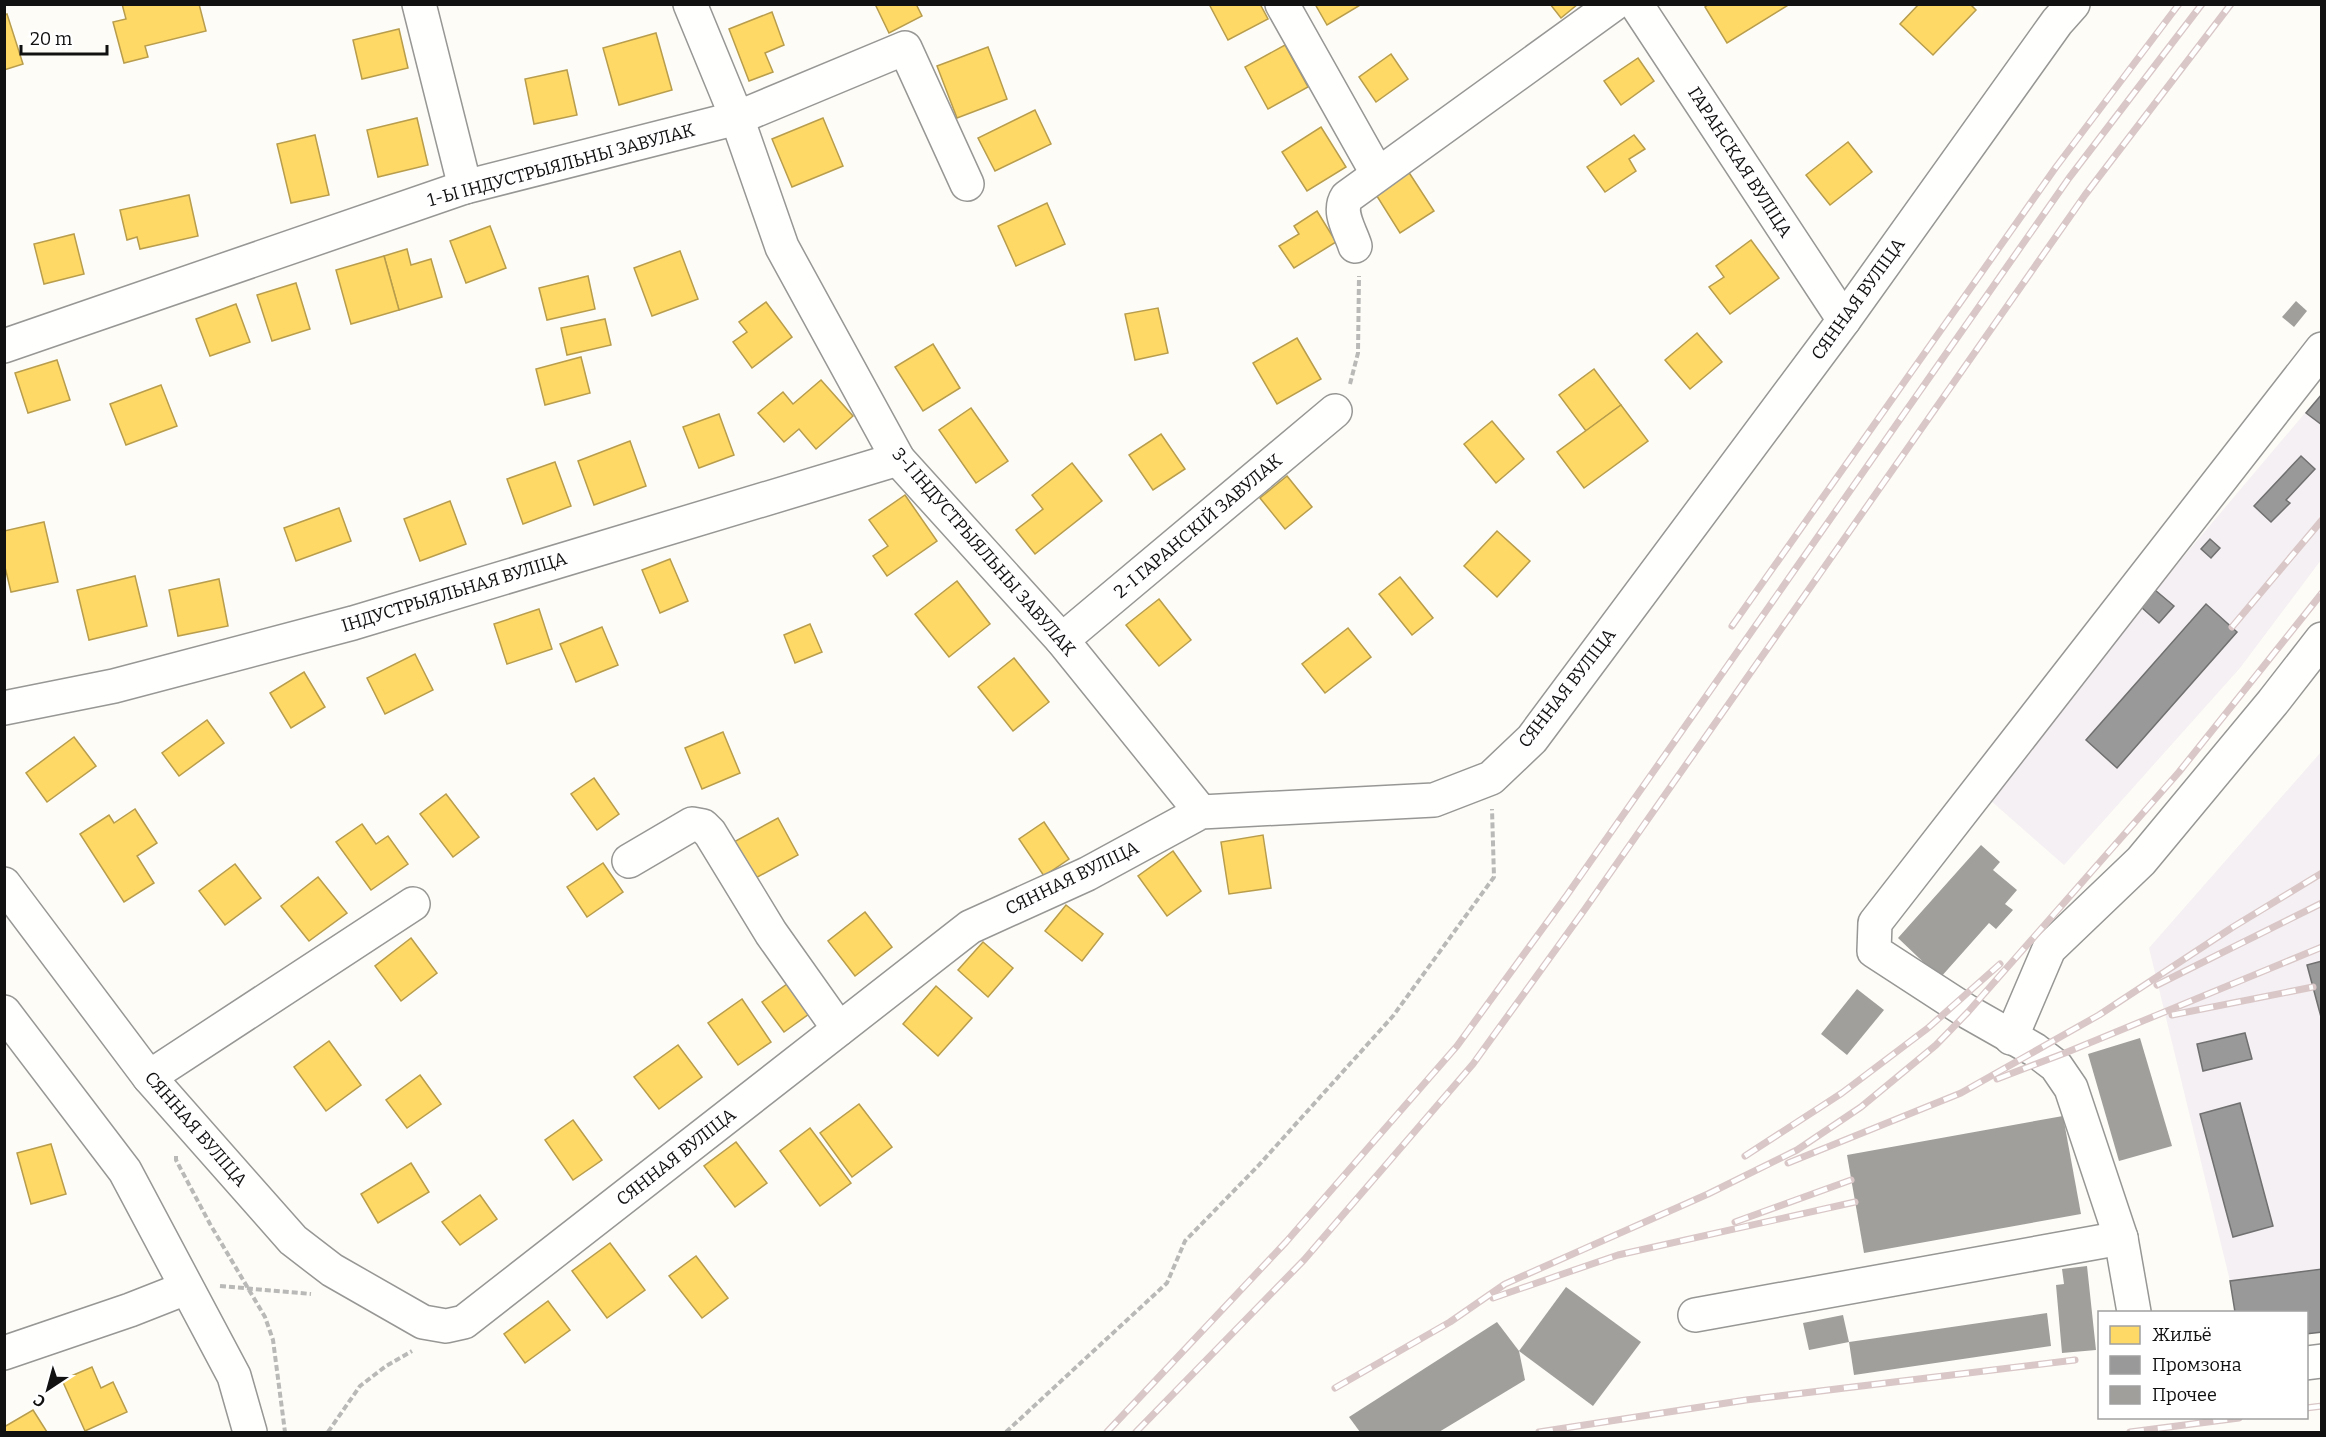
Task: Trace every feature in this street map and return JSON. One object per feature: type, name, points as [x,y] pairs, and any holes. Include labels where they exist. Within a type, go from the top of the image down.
[{"type":"street","points":[[419,4],[465,187]]},
{"type":"street","name":"3-І ІНДУСТРЫЯЛЬНЫ ЗАВУЛАК","points":[[690,4],[737,118],[782,247],[898,459],[1062,640],[1201,812]]},
{"type":"street","points":[[1282,4],[1377,173]]},
{"type":"street","points":[[1355,246],[1342,211],[1342,204],[1347,196],[1614,4]]},
{"type":"street","name":"ГАРАНСКАЯ ВУЛІЦА","points":[[1636,4],[1844,320]]},
{"type":"street","name":"СЯННАЯ ВУЛІЦА","points":[[4,885],[149,1077],[293,1240],[332,1270],[423,1322],[446,1326],[464,1322],[970,927],[1087,874],[1201,812],[1434,800],[1491,778],[1532,739],[1844,320],[2057,22],[2073,4]]},
{"type":"street","name":"1-Ы ІНДУСТРЫЯЛЬНЫ ЗАВУЛАК","points":[[4,346],[465,187],[737,118],[905,48],[967,184]]},
{"type":"street","points":[[2134,1311],[2121,1238],[2071,1088],[2056,1066],[2035,1050],[2011,1038],[1874,951],[1875,923],[2322,349]]},
{"type":"street","name":"2-І ГАРАНСКІЙ ЗАВУЛАК","points":[[1062,640],[1335,411]]},
{"type":"street","name":"ІНДУСТРЫЯЛЬНАЯ ВУЛІЦА","points":[[4,708],[114,686],[342,626],[898,459]]},
{"type":"street","points":[[2011,1038],[2049,949],[2141,861],[2273,702],[2322,639]]},
{"type":"street","points":[[629,861],[692,824],[703,826],[710,833],[771,933],[839,1029]]},
{"type":"street","points":[[149,1077],[413,904]]},
{"type":"street","points":[[4,1012],[125,1171],[234,1376],[250,1432]]},
{"type":"street","points":[[1695,1315],[2121,1238]]},
{"type":"street","points":[[4,1353],[130,1310],[186,1288]]},
{"type":"path","points":[[1335,411],[1349,388],[1358,353],[1360,283],[1355,246]]},
{"type":"path","points":[[1006,1432],[1167,1283],[1185,1240],[1258,1166],[1394,1016],[1494,877],[1491,778]]},
{"type":"path","points":[[182,1114],[176,1142],[176,1160],[210,1224],[265,1317],[273,1340],[285,1432]]},
{"type":"path","points":[[186,1288],[227,1286],[314,1294]]},
{"type":"path","points":[[328,1432],[360,1386],[446,1326]]},
{"type":"shaded area","points":[[2321,394],[2321,560],[2240,668],[2064,865],[1990,800],[2141,607]]},
{"type":"shaded area","points":[[2321,752],[2321,1332],[2308,1334],[2308,1311],[2235,1311],[2230,1281],[2149,948]]},
{"type":"building: Жильё","points":[[122,4],[199,4],[206,31],[145,46],[148,57],[124,63],[113,22],[126,19]]},
{"type":"building: Жильё","points":[[875,4],[916,4],[922,16],[889,33]]},
{"type":"building: Жильё","points":[[1209,4],[1260,4],[1268,19],[1228,40]]},
{"type":"building: Жильё","points":[[1315,4],[1362,4],[1327,25]]},
{"type":"building: Жильё","points":[[1550,4],[1578,4],[1561,18]]},
{"type":"building: Жильё","points":[[1709,4],[1790,4],[1727,43],[1705,7]]},
{"type":"building: Жильё","points":[[1919,4],[1970,4],[1976,10],[1933,55],[1900,24]]},
{"type":"building: Жильё","points":[[772,12],[784,45],[765,53],[773,72],[749,81],[729,29]]},
{"type":"building: Жильё","points":[[7,14],[23,64],[4,70],[4,15]]},
{"type":"building: Жильё","points":[[399,29],[408,68],[362,79],[353,40]]},
{"type":"building: Жильё","points":[[656,33],[672,90],[619,105],[603,48]]},
{"type":"building: Жильё","points":[[1285,45],[1308,87],[1268,109],[1245,67]]},
{"type":"building: Жильё","points":[[988,47],[1007,99],[957,118],[937,66]]},
{"type":"building: Жильё","points":[[1391,54],[1408,79],[1376,102],[1359,77]]},
{"type":"building: Жильё","points":[[1638,58],[1654,81],[1621,105],[1604,81]]},
{"type":"building: Жильё","points":[[567,70],[577,115],[534,124],[525,79]]},
{"type":"building: Жильё","points":[[1035,110],[1051,144],[995,171],[978,138]]},
{"type":"building: Жильё","points":[[417,118],[428,165],[378,177],[367,130]]},
{"type":"building: Жильё","points":[[823,118],[843,166],[792,187],[772,139]]},
{"type":"building: Жильё","points":[[1321,127],[1346,167],[1307,191],[1282,152]]},
{"type":"building: Жильё","points":[[315,135],[329,195],[291,203],[277,144]]},
{"type":"building: Жильё","points":[[1634,135],[1645,149],[1629,159],[1636,171],[1605,192],[1587,167]]},
{"type":"building: Жильё","points":[[1848,142],[1872,172],[1830,205],[1806,175]]},
{"type":"building: Жильё","points":[[1408,171],[1434,211],[1400,233],[1375,193]]},
{"type":"building: Жильё","points":[[189,195],[198,236],[140,249],[137,237],[127,240],[120,210]]},
{"type":"building: Жильё","points":[[1047,203],[1065,244],[1016,266],[998,226]]},
{"type":"building: Жильё","points":[[1317,211],[1336,242],[1294,268],[1279,246],[1299,234],[1294,226]]},
{"type":"building: Жильё","points":[[490,226],[506,268],[466,283],[450,241]]},
{"type":"building: Жильё","points":[[74,234],[84,274],[44,284],[34,244]]},
{"type":"building: Жильё","points":[[1751,240],[1779,278],[1730,314],[1709,287],[1724,277],[1716,266]]},
{"type":"building: Жильё","points":[[407,249],[411,265],[431,259],[442,297],[399,310],[384,256]]},
{"type":"building: Жильё","points":[[680,251],[698,299],[652,316],[634,268]]},
{"type":"building: Жильё","points":[[384,256],[399,310],[351,324],[336,270]]},
{"type":"building: Жильё","points":[[588,276],[595,309],[547,320],[539,288]]},
{"type":"building: Жильё","points":[[296,283],[310,329],[272,341],[257,295]]},
{"type":"building: Жильё","points":[[766,302],[792,337],[752,368],[733,342],[747,332],[739,322]]},
{"type":"building: Жильё","points":[[236,304],[250,342],[210,356],[196,319]]},
{"type":"building: Жильё","points":[[1158,308],[1168,353],[1135,360],[1125,314]]},
{"type":"building: Жильё","points":[[605,319],[611,345],[567,355],[561,328]]},
{"type":"building: Жильё","points":[[1697,333],[1722,362],[1690,389],[1665,360]]},
{"type":"building: Жильё","points":[[1297,338],[1321,379],[1277,404],[1253,363]]},
{"type":"building: Жильё","points":[[933,344],[960,388],[923,411],[895,367]]},
{"type":"building: Жильё","points":[[581,357],[590,393],[545,405],[536,369]]},
{"type":"building: Жильё","points":[[57,360],[70,400],[28,413],[15,373]]},
{"type":"building: Жильё","points":[[1594,369],[1621,405],[1586,431],[1559,395]]},
{"type":"building: Жильё","points":[[821,380],[853,416],[816,449],[799,429],[784,442],[758,413],[783,392],[793,404]]},
{"type":"building: Жильё","points":[[161,385],[177,426],[126,445],[110,404]]},
{"type":"building: Жильё","points":[[1621,405],[1648,441],[1584,488],[1557,452]]},
{"type":"building: Жильё","points":[[971,408],[1008,461],[976,483],[939,430]]},
{"type":"building: Жильё","points":[[719,414],[734,455],[699,468],[683,427]]},
{"type":"building: Жильё","points":[[1492,421],[1524,459],[1496,483],[1464,444]]},
{"type":"building: Жильё","points":[[1161,434],[1185,469],[1153,490],[1129,455]]},
{"type":"building: Жильё","points":[[630,441],[646,486],[594,505],[578,461]]},
{"type":"building: Жильё","points":[[555,462],[571,506],[523,524],[507,479]]},
{"type":"building: Жильё","points":[[1072,463],[1102,501],[1035,554],[1016,530],[1043,509],[1032,495]]},
{"type":"building: Жильё","points":[[1287,476],[1312,507],[1285,529],[1260,498]]},
{"type":"building: Жильё","points":[[905,495],[937,541],[887,576],[873,556],[888,546],[869,520]]},
{"type":"building: Жильё","points":[[450,501],[466,544],[420,561],[404,519]]},
{"type":"building: Жильё","points":[[339,508],[351,541],[296,561],[284,528]]},
{"type":"building: Жильё","points":[[44,522],[58,582],[11,592],[4,563],[4,531]]},
{"type":"building: Жильё","points":[[1497,531],[1530,561],[1497,597],[1464,566]]},
{"type":"building: Жильё","points":[[670,559],[688,601],[660,613],[642,570]]},
{"type":"building: Жильё","points":[[135,576],[147,626],[89,640],[77,590]]},
{"type":"building: Жильё","points":[[1400,577],[1433,618],[1412,635],[1379,594]]},
{"type":"building: Жильё","points":[[219,579],[228,626],[178,636],[169,590]]},
{"type":"building: Жильё","points":[[957,581],[990,624],[949,657],[915,614]]},
{"type":"building: Жильё","points":[[1159,599],[1191,640],[1159,666],[1126,625]]},
{"type":"building: Жильё","points":[[539,609],[552,649],[507,664],[494,624]]},
{"type":"building: Жильё","points":[[810,624],[822,652],[795,663],[784,635]]},
{"type":"building: Жильё","points":[[602,627],[618,665],[576,682],[560,644]]},
{"type":"building: Жильё","points":[[1348,628],[1371,657],[1325,693],[1302,664]]},
{"type":"building: Жильё","points":[[415,654],[433,690],[385,714],[367,678]]},
{"type":"building: Жильё","points":[[1014,658],[1049,702],[1013,731],[978,687]]},
{"type":"building: Жильё","points":[[304,672],[325,707],[291,728],[270,693]]},
{"type":"building: Жильё","points":[[207,720],[224,743],[179,776],[162,753]]},
{"type":"building: Жильё","points":[[723,732],[740,773],[702,789],[685,748]]},
{"type":"building: Жильё","points":[[74,737],[96,766],[47,802],[26,773]]},
{"type":"building: Жильё","points":[[594,778],[619,814],[597,830],[571,794]]},
{"type":"building: Жильё","points":[[446,794],[479,837],[453,857],[420,814]]},
{"type":"building: Жильё","points":[[135,809],[157,843],[137,856],[154,883],[124,902],[80,834],[109,815],[114,823]]},
{"type":"building: Жильё","points":[[778,818],[798,855],[752,880],[732,843]]},
{"type":"building: Жильё","points":[[1044,822],[1069,859],[1044,876],[1019,839]]},
{"type":"building: Жильё","points":[[362,824],[376,844],[388,836],[408,864],[371,890],[336,842]]},
{"type":"building: Жильё","points":[[1263,835],[1271,888],[1229,894],[1221,842]]},
{"type":"building: Жильё","points":[[1173,851],[1201,891],[1167,916],[1138,876]]},
{"type":"building: Жильё","points":[[603,863],[623,892],[587,917],[567,887]]},
{"type":"building: Жильё","points":[[235,864],[261,898],[225,925],[199,891]]},
{"type":"building: Жильё","points":[[318,877],[347,913],[309,941],[281,906]]},
{"type":"building: Жильё","points":[[1066,905],[1103,934],[1082,961],[1045,931]]},
{"type":"building: Жильё","points":[[865,912],[892,947],[855,976],[828,941]]},
{"type":"building: Жильё","points":[[411,938],[437,973],[401,1001],[375,966]]},
{"type":"building: Жильё","points":[[983,942],[1013,968],[988,997],[958,970]]},
{"type":"building: Жильё","points":[[794,979],[816,1009],[784,1032],[762,1002]]},
{"type":"building: Жильё","points":[[936,986],[972,1018],[938,1056],[903,1024]]},
{"type":"building: Жильё","points":[[742,999],[771,1042],[738,1065],[708,1023]]},
{"type":"building: Жильё","points":[[329,1041],[361,1085],[326,1111],[294,1067]]},
{"type":"building: Жильё","points":[[678,1045],[702,1077],[659,1109],[634,1077]]},
{"type":"building: Жильё","points":[[420,1075],[441,1104],[407,1128],[386,1100]]},
{"type":"building: Жильё","points":[[859,1104],[892,1147],[852,1177],[820,1133]]},
{"type":"building: Жильё","points":[[573,1120],[602,1160],[573,1180],[545,1140]]},
{"type":"building: Жильё","points":[[810,1128],[851,1183],[820,1206],[780,1151]]},
{"type":"building: Жильё","points":[[736,1142],[767,1183],[735,1207],[704,1166]]},
{"type":"building: Жильё","points":[[51,1144],[66,1194],[31,1204],[17,1153]]},
{"type":"building: Жильё","points":[[411,1163],[429,1192],[378,1223],[361,1194]]},
{"type":"building: Жильё","points":[[480,1195],[497,1219],[460,1245],[442,1222]]},
{"type":"building: Жильё","points":[[610,1243],[645,1290],[607,1318],[572,1271]]},
{"type":"building: Жильё","points":[[696,1256],[728,1298],[702,1318],[669,1276]]},
{"type":"building: Жильё","points":[[548,1301],[570,1330],[525,1363],[504,1334]]},
{"type":"building: Жильё","points":[[92,1367],[101,1388],[113,1382],[127,1412],[85,1431],[62,1380]]},
{"type":"building: Жильё","points":[[33,1410],[47,1432],[4,1432],[4,1427]]},
{"type":"building: Промзона","points":[[2322,394],[2322,425],[2306,413]]},
{"type":"building: Промзона","points":[[2301,456],[2315,469],[2286,500],[2290,503],[2271,522],[2254,506]]},
{"type":"building: Промзона","points":[[2210,539],[2220,548],[2211,558],[2201,549]]},
{"type":"building: Промзона","points":[[2155,590],[2174,606],[2159,623],[2141,607]]},
{"type":"building: Промзона","points":[[2206,604],[2237,632],[2117,768],[2086,740]]},
{"type":"building: Промзона","points":[[2322,961],[2322,1017],[2321,1017],[2307,965]]},
{"type":"building: Промзона","points":[[2245,1033],[2252,1059],[2203,1071],[2197,1044]]},
{"type":"building: Промзона","points":[[2240,1103],[2273,1226],[2233,1237],[2200,1114]]},
{"type":"building: Промзона","points":[[2322,1269],[2322,1332],[2308,1334],[2308,1311],[2235,1311],[2230,1281]]},
{"type":"building: Прочее","points":[[2296,301],[2307,311],[2294,327],[2282,317]]},
{"type":"building: Прочее","points":[[1981,845],[2000,862],[1993,870],[2017,890],[2005,904],[2013,910],[1996,929],[1989,923],[1940,978],[1898,938]]},
{"type":"building: Прочее","points":[[1857,989],[1884,1010],[1847,1055],[1821,1034]]},
{"type":"building: Прочее","points":[[2140,1038],[2172,1146],[2119,1161],[2088,1054]]},
{"type":"building: Прочее","points":[[2063,1116],[2081,1214],[1864,1253],[1847,1155]]},
{"type":"building: Прочее","points":[[2087,1266],[2096,1350],[2062,1353],[2056,1285],[2064,1284],[2062,1269]]},
{"type":"building: Прочее","points":[[1566,1287],[1641,1342],[1593,1406],[1519,1351]]},
{"type":"building: Прочее","points":[[2047,1313],[2051,1346],[1854,1375],[1849,1342]]},
{"type":"building: Прочее","points":[[1843,1315],[1849,1342],[1809,1350],[1803,1323]]},
{"type":"building: Прочее","points":[[1497,1322],[1519,1351],[1525,1380],[1439,1432],[1360,1432],[1349,1417]]},
{"type":"railway","points":[[1732,626],[2056,167],[2179,4]]},
{"type":"railway","points":[[1107,1432],[1286,1242],[1457,1046],[1567,895],[2069,178],[2202,4]]},
{"type":"railway","points":[[1136,1432],[1304,1260],[1473,1064],[1585,909],[2085,195],[2231,4]]},
{"type":"railway","points":[[2232,627],[2322,520]]},
{"type":"railway","points":[[1335,1388],[1450,1322],[1505,1284],[1708,1194],[1797,1150],[1861,1107],[1936,1045],[1968,1012],[2179,772],[2322,593]]},
{"type":"railway","points":[[1788,1163],[1961,1093],[2099,1015],[2233,927],[2322,873]]},
{"type":"railway","points":[[2157,985],[2322,903]]},
{"type":"railway","points":[[1997,1079],[2322,947]]},
{"type":"railway","points":[[1745,1156],[1842,1093],[1928,1028],[2000,964]]},
{"type":"railway","points":[[2172,1015],[2313,987]]},
{"type":"railway","points":[[1735,1222],[1851,1180]]},
{"type":"railway","points":[[1493,1298],[1618,1255],[1855,1202]]},
{"type":"railway","points":[[1539,1432],[1746,1400],[2075,1360]]},
{"type":"railway","points":[[2308,1408],[2322,1406]]},
{"type":"railway","points":[[2130,1432],[2231,1419]]}]
